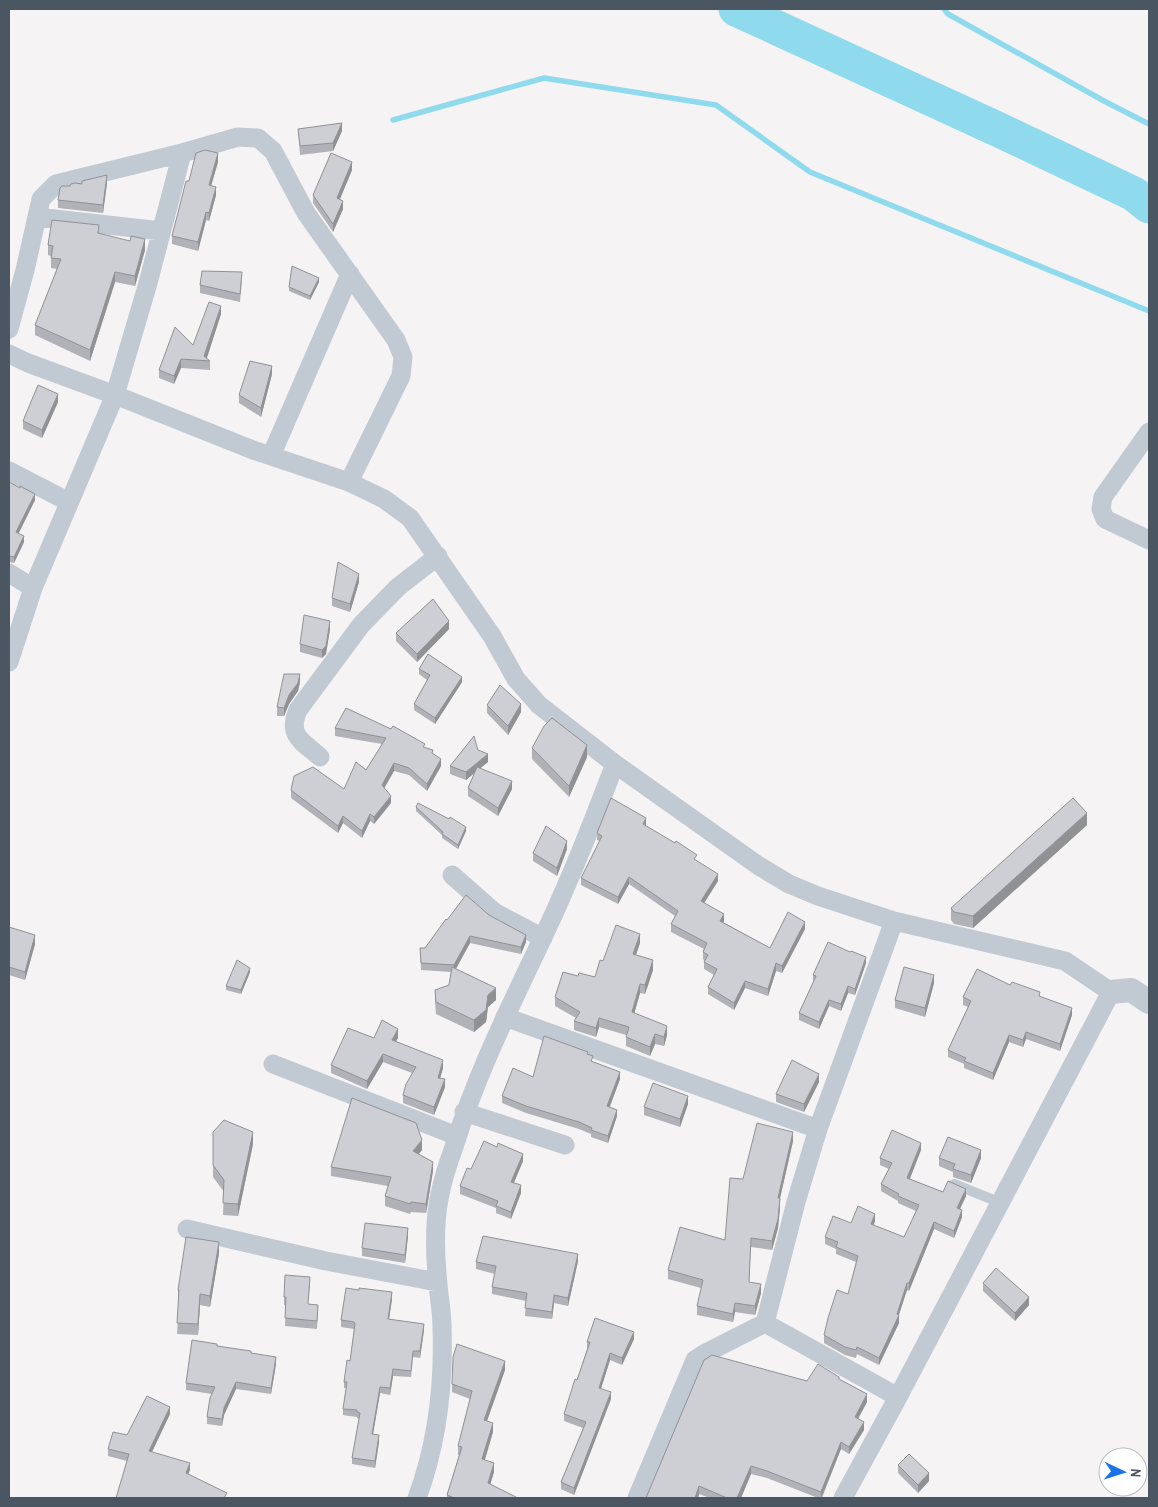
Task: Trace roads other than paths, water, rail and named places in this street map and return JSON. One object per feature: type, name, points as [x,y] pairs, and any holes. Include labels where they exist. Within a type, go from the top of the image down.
[{"type":"street","points":[[9,330],[41,199],[56,184],[238,137],[258,138],[273,151],[306,213],[396,340],[403,357],[401,376],[349,482]]},
{"type":"street","points":[[9,662],[33,588],[115,395],[162,231],[182,153]]},
{"type":"street","points":[[37,217],[162,231]]},
{"type":"street","points":[[271,456],[350,274]]},
{"type":"street","points":[[9,354],[271,456],[349,482],[384,499],[410,518],[492,636],[516,679],[539,704],[615,764],[759,866],[789,884],[818,896],[894,921],[1065,961],[1111,992],[1131,990],[1149,1002]]},
{"type":"street","points":[[1149,432],[1103,497],[1101,509],[1105,519],[1149,540]]},
{"type":"street","points":[[9,470],[69,502]]},
{"type":"street","points":[[320,757],[296,735],[293,725],[298,710],[361,625],[398,587],[438,556]]},
{"type":"street","points":[[9,573],[33,588]]},
{"type":"street","points":[[417,1498],[437,1426],[441,1374],[442,1325],[436,1226],[439,1198],[464,1112],[505,1017],[543,938],[615,764]]},
{"type":"street","points":[[452,875],[494,912],[543,938]]},
{"type":"street","points":[[637,1498],[696,1360],[704,1354],[765,1323],[796,1202],[818,1130],[894,921]]},
{"type":"street","points":[[843,1498],[1001,1203],[1111,992]]},
{"type":"street","points":[[505,1017],[818,1130]]},
{"type":"street","points":[[273,1064],[457,1136]]},
{"type":"street","points":[[464,1112],[565,1145]]},
{"type":"street","points":[[187,1229],[326,1261],[438,1282]]},
{"type":"street","points":[[765,1323],[898,1397]]},
{"type":"lane","points":[[954,1184],[1001,1203]]},
{"type":"waterway","points":[[736,9],[1134,194],[1149,206]]},
{"type":"waterway","points":[[944,9],[948,14],[1149,124]]},
{"type":"waterway","points":[[393,120],[544,78],[716,105],[810,172],[1149,311]]}]
